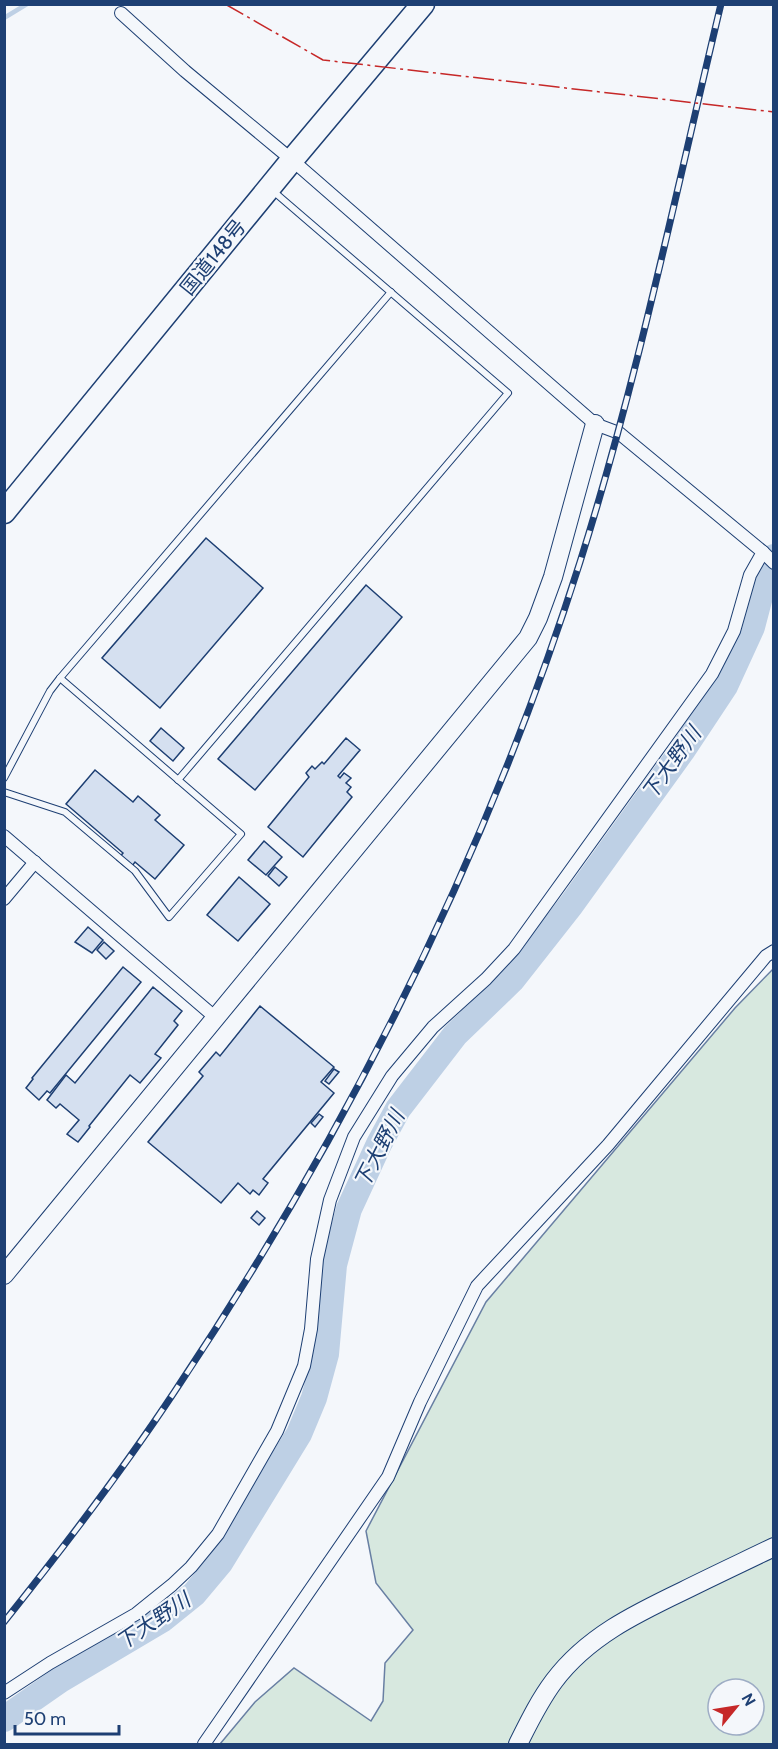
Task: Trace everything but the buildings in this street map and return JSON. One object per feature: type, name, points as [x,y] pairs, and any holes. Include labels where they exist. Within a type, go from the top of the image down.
[{"type":"highway","name":"国道148号","points":[[4,512],[423,4]]},
{"type":"street","points":[[121,13],[185,71],[292,160],[595,424],[618,433],[774,563]]},
{"type":"street","points":[[4,1275],[528,638],[553,577],[595,424]]},
{"type":"street","points":[[4,1693],[50,1663],[135,1614],[191,1567],[218,1534],[277,1431],[304,1366],[311,1329],[317,1259],[330,1200],[354,1137],[392,1076],[433,1027],[486,979],[514,949],[712,674],[734,631],[750,575],[763,552]]},
{"type":"street","points":[[4,836],[216,1018]]},
{"type":"street","points":[[4,898],[35,862]]},
{"type":"street","points":[[204,1744],[388,1477],[425,1391],[477,1286],[608,1145],[766,956],[774,951]]},
{"type":"street","points":[[518,1744],[535,1709],[554,1680],[572,1660],[605,1632],[640,1612],[774,1547]]},
{"type":"lane","points":[[178,780],[508,393],[269,188]]},
{"type":"lane","points":[[4,778],[50,691],[60,678],[391,292]]},
{"type":"lane","points":[[4,792],[65,812],[135,871],[169,917],[242,834],[60,678]]},
{"type":"shaded area","points":[[773,969],[773,1744],[220,1744],[255,1702],[294,1668],[371,1721],[383,1701],[385,1663],[413,1630],[376,1583],[366,1531],[486,1302],[735,1008]]},
{"type":"waterway","points":[[4,18],[27,4]]},
{"type":"waterway","name":"下大野川","points":[[4,1719],[60,1680],[163,1619],[194,1594],[220,1563],[299,1434],[314,1398],[326,1354],[334,1265],[349,1209],[398,1109],[455,1035],[512,980],[571,905],[682,751],[725,686],[752,627],[767,570],[774,557]]},
{"type":"railway","points":[[4,1622],[134,1450],[238,1294],[354,1093],[407,990],[456,886],[502,779],[543,671],[601,493],[638,354],[721,4]]},
{"type":"power","points":[[225,4],[323,60],[774,112]]}]
